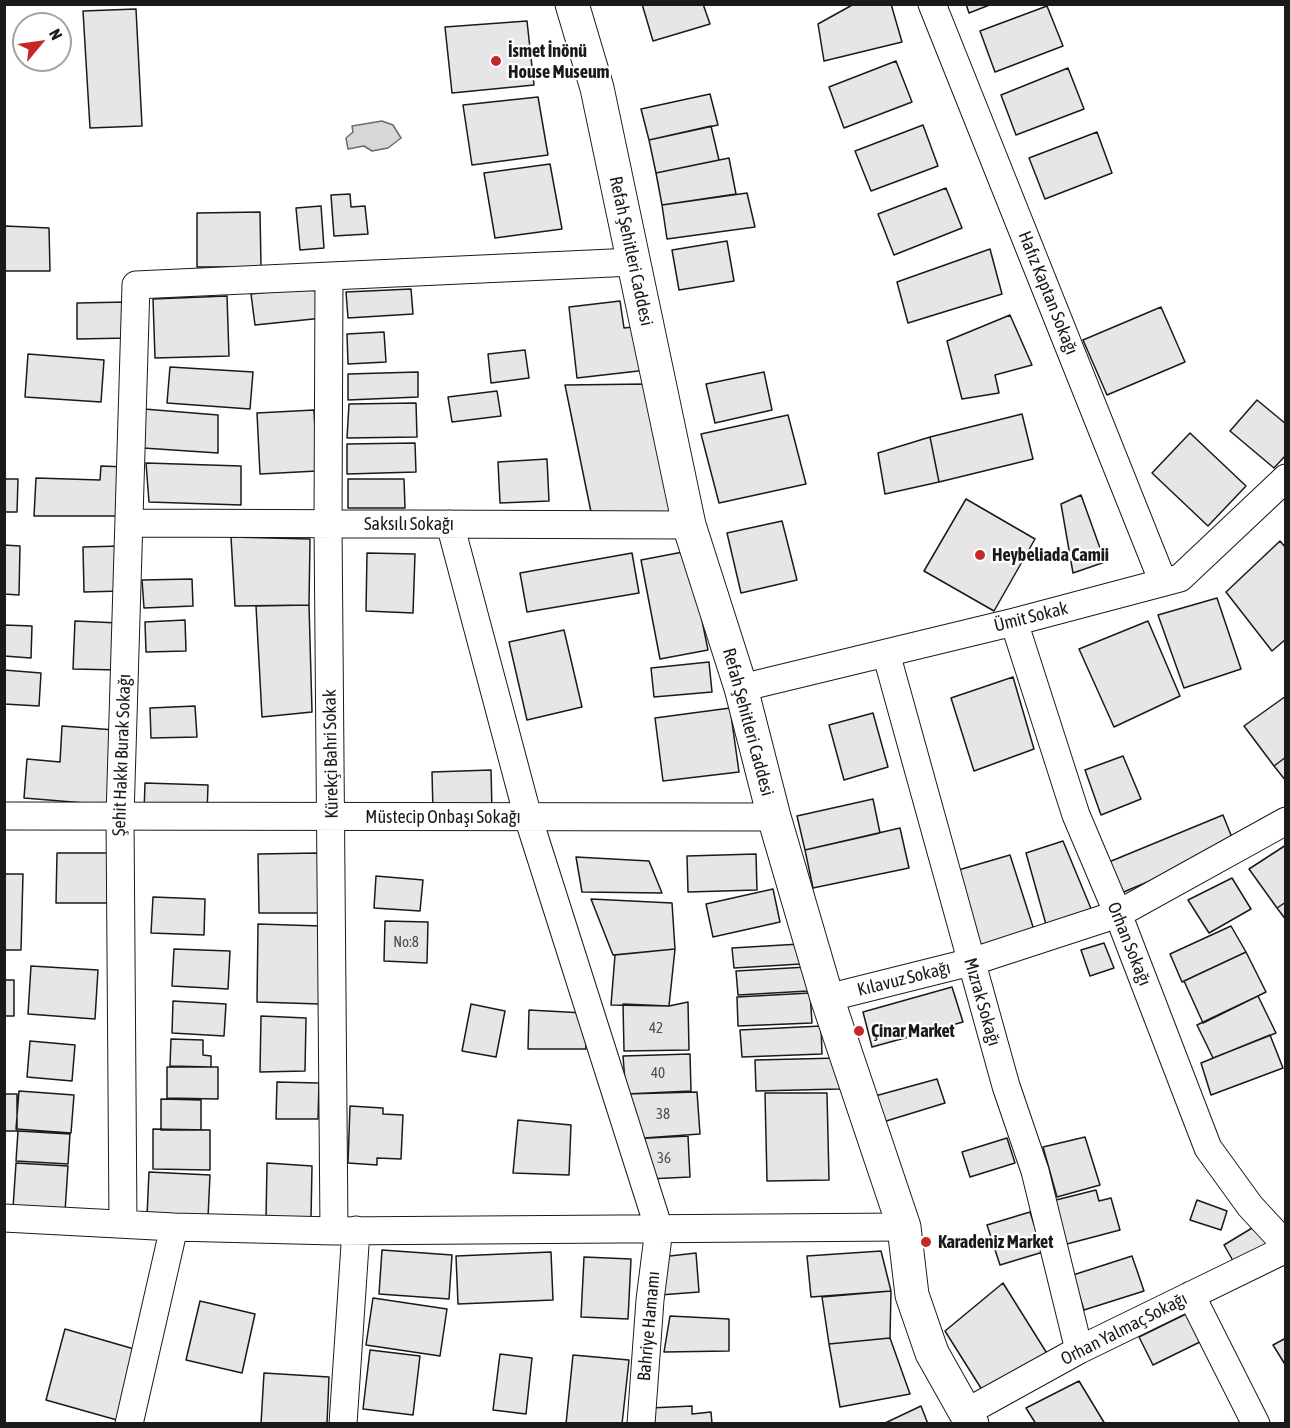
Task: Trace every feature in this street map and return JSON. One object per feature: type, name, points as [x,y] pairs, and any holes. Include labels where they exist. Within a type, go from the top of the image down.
[{"type":"street","name":"Refah Şehitleri Caddesi","points":[[572,4],[597,88],[689,525],[741,688],[774,817],[827,998],[904,1227],[915,1305],[932,1353],[969,1418]]},
{"type":"street","name":"Hafız Kaptan Sokağı","points":[[932,4],[1163,582]]},
{"type":"street","points":[[329,277],[633,262]]},
{"type":"street","name":"Şehit Hakkı Burak Sokağı","points":[[123,1224],[120,817],[136,285],[329,277]]},
{"type":"street","name":"Kürekçi Bahri Sokak","points":[[329,277],[328,524],[331,816],[345,1230],[343,1424]]},
{"type":"street","name":"Ümit Sokak","points":[[741,688],[1014,622],[1179,578],[1286,478]]},
{"type":"street","name":"Saksılı Sokağı","points":[[130,523],[689,525]]},
{"type":"street","points":[[450,524],[528,817],[659,1229]]},
{"type":"street","name":"Orhan Sokağı","points":[[1014,622],[1076,815],[1118,914],[1208,1148],[1250,1206],[1286,1247]]},
{"type":"street","name":"Mızrak Sokağı","points":[[886,653],[970,962],[1006,1086],[1035,1171],[1079,1350]]},
{"type":"street","name":"Müstecip Onbaşı Sokağı","points":[[4,816],[774,817]]},
{"type":"street","name":"Kılavuz Sokağı","points":[[827,998],[970,962],[1118,914],[1286,821]]},
{"type":"street","points":[[4,1218],[174,1227],[345,1230],[904,1227]]},
{"type":"street","points":[[129,1424],[174,1227]]},
{"type":"street","name":"Bahriye Hamamı","points":[[641,1424],[650,1300],[659,1229]]},
{"type":"street","name":"Orhan Yalmaç Sokağı","points":[[969,1418],[1079,1350],[1286,1247]]},
{"type":"street","points":[[1191,1295],[1256,1424]]},
{"type":"shaded area","points":[[382,121],[393,125],[401,138],[388,148],[372,151],[364,146],[348,149],[346,138],[353,132],[352,126]]},
{"type":"building","points":[[642,4],[703,4],[710,24],[653,41]]},
{"type":"building","points":[[854,4],[891,4],[902,42],[824,61],[818,24]]},
{"type":"building","points":[[966,4],[992,4],[969,13]]},
{"type":"building","points":[[1047,6],[1063,46],[995,72],[980,31]]},
{"type":"building","points":[[136,9],[142,126],[90,128],[83,11]]},
{"type":"building","points":[[527,21],[534,85],[452,93],[445,27]]},
{"type":"building","points":[[896,61],[912,102],[844,128],[829,87]]},
{"type":"building","points":[[1068,68],[1084,109],[1016,135],[1001,95]]},
{"type":"building","points":[[710,94],[718,125],[649,140],[641,109]]},
{"type":"building","points":[[538,97],[548,155],[472,165],[463,105]]},
{"type":"building","points":[[923,125],[938,166],[871,191],[855,151]]},
{"type":"building","points":[[711,126],[719,160],[656,173],[649,140]]},
{"type":"building","points":[[1097,132],[1112,173],[1045,199],[1029,158]]},
{"type":"building","points":[[729,158],[736,194],[662,205],[656,173]]},
{"type":"building","points":[[550,164],[562,229],[495,238],[484,173]]},
{"type":"building","points":[[946,188],[962,228],[894,255],[878,214]]},
{"type":"building","points":[[747,193],[755,227],[667,239],[662,205]]},
{"type":"building","points":[[350,194],[351,207],[365,206],[368,234],[334,236],[331,195]]},
{"type":"building","points":[[321,206],[324,248],[300,250],[296,208]]},
{"type":"building","points":[[260,212],[261,267],[197,267],[197,213]]},
{"type":"building","points":[[5,226],[49,228],[50,271],[5,271]]},
{"type":"building","points":[[727,241],[734,281],[679,290],[672,250]]},
{"type":"building","points":[[990,249],[1002,294],[908,323],[897,282]]},
{"type":"building","points":[[319,286],[323,318],[255,325],[251,294]]},
{"type":"building","points":[[411,289],[413,314],[348,318],[346,292]]},
{"type":"building","points":[[227,296],[229,356],[155,358],[153,299]]},
{"type":"building","points":[[620,301],[624,328],[642,326],[647,370],[577,378],[569,307]]},
{"type":"building","points":[[128,302],[129,338],[77,339],[77,303]]},
{"type":"building","points":[[1161,307],[1185,362],[1107,395],[1083,340]]},
{"type":"building","points":[[1010,315],[1032,365],[995,375],[999,393],[962,399],[947,341]]},
{"type":"building","points":[[384,332],[386,362],[348,364],[347,334]]},
{"type":"building","points":[[525,350],[529,378],[491,383],[488,354]]},
{"type":"building","points":[[28,354],[104,360],[101,402],[25,397]]},
{"type":"building","points":[[170,367],[253,372],[250,409],[167,403]]},
{"type":"building","points":[[418,372],[418,397],[348,400],[348,374]]},
{"type":"building","points":[[764,372],[772,410],[715,423],[706,384]]},
{"type":"building","points":[[647,384],[675,514],[591,512],[565,385]]},
{"type":"building","points":[[497,391],[501,416],[452,422],[448,397]]},
{"type":"building","points":[[1257,400],[1286,424],[1286,455],[1274,468],[1230,431]]},
{"type":"building","points":[[416,403],[417,437],[347,438],[349,404]]},
{"type":"building","points":[[144,409],[218,415],[218,453],[143,448]]},
{"type":"building","points":[[314,410],[317,471],[260,474],[257,413]]},
{"type":"building","points":[[1022,414],[1033,459],[939,482],[930,437]]},
{"type":"building","points":[[788,415],[806,484],[719,503],[701,434]]},
{"type":"building","points":[[1190,433],[1246,486],[1208,526],[1152,473]]},
{"type":"building","points":[[930,437],[939,482],[885,494],[878,453]]},
{"type":"building","points":[[415,443],[416,472],[347,474],[347,444]]},
{"type":"building","points":[[547,459],[549,501],[500,503],[498,462]]},
{"type":"building","points":[[146,463],[241,466],[241,505],[149,502]]},
{"type":"building","points":[[101,466],[127,467],[126,516],[34,516],[36,478],[100,480]]},
{"type":"building","points":[[4,479],[18,479],[17,512],[4,512]]},
{"type":"building","points":[[348,479],[404,479],[405,508],[348,508]]},
{"type":"building","points":[[1081,495],[1105,562],[1073,573],[1061,504]]},
{"type":"building","name":"Heybeliada Camii","points":[[966,499],[1035,539],[994,611],[924,571]]},
{"type":"building","points":[[782,521],[797,580],[741,593],[727,533]]},
{"type":"building","points":[[231,537],[310,539],[309,605],[235,606]]},
{"type":"building","points":[[1280,541],[1286,548],[1286,639],[1272,651],[1226,592]]},
{"type":"building","points":[[4,545],[20,546],[19,595],[4,594]]},
{"type":"building","points":[[121,546],[122,591],[84,592],[83,547]]},
{"type":"building","points":[[688,551],[708,650],[660,659],[641,560]]},
{"type":"building","points":[[367,553],[415,554],[413,613],[366,611]]},
{"type":"building","points":[[632,553],[639,593],[527,612],[520,573]]},
{"type":"building","points":[[192,579],[193,606],[144,608],[142,580]]},
{"type":"building","points":[[1217,598],[1241,669],[1184,688],[1158,615]]},
{"type":"building","points":[[309,605],[312,712],[262,717],[256,606]]},
{"type":"building","points":[[185,620],[186,651],[146,652],[145,622]]},
{"type":"building","points":[[75,621],[119,623],[118,670],[73,669]]},
{"type":"building","points":[[1148,621],[1180,696],[1114,727],[1079,649]]},
{"type":"building","points":[[4,625],[32,626],[31,658],[4,656]]},
{"type":"building","points":[[564,630],[582,707],[527,720],[509,642]]},
{"type":"building","points":[[709,662],[712,692],[654,697],[651,668]]},
{"type":"building","points":[[4,670],[41,673],[39,706],[4,704]]},
{"type":"building","points":[[1013,677],[1034,749],[974,771],[951,698]]},
{"type":"building","points":[[1286,696],[1286,757],[1274,766],[1244,726]]},
{"type":"building","points":[[195,706],[197,737],[151,738],[150,708]]},
{"type":"building","points":[[730,708],[739,772],[663,781],[655,718]]},
{"type":"building","points":[[873,713],[888,767],[844,780],[829,725]]},
{"type":"building","points":[[62,726],[115,730],[109,805],[24,798],[27,759],[60,762]]},
{"type":"building","points":[[1123,756],[1141,799],[1101,815],[1085,770]]},
{"type":"building","points":[[1286,757],[1286,781],[1274,766]]},
{"type":"building","points":[[491,770],[492,812],[433,813],[432,772]]},
{"type":"building","points":[[145,783],[208,785],[207,814],[144,812]]},
{"type":"building","points":[[873,799],[880,833],[805,850],[797,816]]},
{"type":"building","points":[[1223,815],[1235,845],[1119,894],[1104,864]]},
{"type":"building","points":[[900,828],[909,868],[813,888],[805,850]]},
{"type":"building","points":[[1063,841],[1092,911],[1047,928],[1026,853]]},
{"type":"building","points":[[1286,845],[1286,902],[1277,908],[1249,869]]},
{"type":"building","points":[[57,853],[111,853],[110,903],[56,903]]},
{"type":"building","points":[[319,853],[320,913],[259,913],[258,854]]},
{"type":"building","points":[[756,854],[757,890],[688,892],[687,856]]},
{"type":"building","points":[[1010,855],[1034,930],[978,947],[955,871]]},
{"type":"building","points":[[576,857],[649,861],[662,893],[582,892]]},
{"type":"building","points":[[4,874],[23,874],[21,950],[4,950]]},
{"type":"building","points":[[376,876],[423,880],[420,911],[374,908]]},
{"type":"building","points":[[1232,878],[1251,909],[1209,933],[1188,900]]},
{"type":"building","points":[[773,889],[780,922],[713,937],[706,904]]},
{"type":"building","points":[[153,897],[205,899],[204,935],[151,933]]},
{"type":"building","points":[[591,899],[672,903],[675,949],[613,955]]},
{"type":"building","points":[[1286,902],[1286,920],[1277,908]]},
{"type":"building","points":[[385,921],[428,922],[427,963],[384,961]]},
{"type":"building","points":[[258,924],[321,926],[320,1004],[257,1002]]},
{"type":"building","points":[[1231,926],[1246,952],[1182,982],[1170,954]]},
{"type":"building","points":[[1104,943],[1114,968],[1090,976],[1081,950]]},
{"type":"building","points":[[800,944],[801,964],[734,968],[732,948]]},
{"type":"building","points":[[174,949],[230,951],[228,989],[172,986]]},
{"type":"building","points":[[675,949],[669,1006],[611,1005],[615,955]]},
{"type":"building","points":[[1246,952],[1266,992],[1203,1023],[1184,981]]},
{"type":"building","points":[[31,966],[98,970],[95,1019],[28,1014]]},
{"type":"building","points":[[807,967],[808,991],[738,995],[736,971]]},
{"type":"building","points":[[4,980],[14,980],[14,1016],[4,1016]]},
{"type":"building","points":[[952,987],[963,1022],[872,1047],[863,1012]]},
{"type":"building","points":[[810,993],[812,1023],[738,1026],[737,997]]},
{"type":"building","points":[[1258,996],[1276,1033],[1213,1058],[1197,1025]]},
{"type":"building","points":[[173,1001],[226,1004],[224,1036],[172,1033]]},
{"type":"building","points":[[688,1002],[689,1050],[624,1051],[623,1004],[669,1006]]},
{"type":"building","points":[[471,1004],[505,1011],[496,1057],[462,1051]]},
{"type":"building","points":[[529,1010],[584,1013],[586,1049],[528,1049]]},
{"type":"building","points":[[261,1016],[306,1018],[305,1071],[260,1072]]},
{"type":"building","points":[[821,1026],[822,1054],[742,1057],[740,1030]]},
{"type":"building","points":[[1270,1035],[1283,1068],[1211,1095],[1201,1063]]},
{"type":"building","points":[[171,1039],[203,1040],[203,1055],[211,1056],[211,1067],[170,1066]]},
{"type":"building","points":[[30,1041],[75,1045],[72,1081],[27,1077]]},
{"type":"building","points":[[690,1054],[691,1091],[626,1094],[623,1056]]},
{"type":"building","points":[[839,1058],[840,1089],[756,1091],[755,1060]]},
{"type":"building","points":[[167,1067],[218,1067],[218,1099],[167,1098]]},
{"type":"building","points":[[937,1079],[945,1103],[883,1122],[875,1096]]},
{"type":"building","points":[[277,1082],[319,1083],[318,1119],[276,1119]]},
{"type":"building","points":[[19,1091],[74,1095],[71,1133],[16,1129]]},
{"type":"building","points":[[697,1092],[700,1134],[630,1139],[626,1094]]},
{"type":"building","points":[[765,1093],[827,1093],[829,1180],[767,1181]]},
{"type":"building","points":[[4,1094],[17,1094],[17,1131],[4,1131]]},
{"type":"building","points":[[161,1099],[201,1100],[201,1130],[161,1130]]},
{"type":"building","points":[[350,1106],[383,1108],[383,1114],[403,1115],[401,1159],[377,1158],[377,1165],[348,1163]]},
{"type":"building","points":[[518,1120],[571,1125],[569,1175],[513,1173]]},
{"type":"building","points":[[153,1129],[210,1130],[210,1170],[153,1169]]},
{"type":"building","points":[[18,1131],[70,1134],[68,1164],[16,1161]]},
{"type":"building","points":[[688,1136],[690,1177],[648,1179],[630,1139]]},
{"type":"building","points":[[1085,1137],[1100,1185],[1057,1197],[1043,1147]]},
{"type":"building","points":[[1007,1138],[1015,1163],[970,1177],[962,1152]]},
{"type":"building","points":[[16,1163],[68,1166],[65,1212],[13,1208]]},
{"type":"building","points":[[267,1163],[312,1166],[311,1219],[266,1219]]},
{"type":"building","points":[[149,1172],[210,1175],[208,1218],[147,1216]]},
{"type":"building","points":[[1096,1190],[1099,1201],[1111,1198],[1120,1230],[1063,1245],[1052,1201]]},
{"type":"building","points":[[1197,1200],[1227,1211],[1221,1230],[1190,1220]]},
{"type":"building","points":[[1030,1212],[1043,1252],[1000,1265],[987,1225]]},
{"type":"building","points":[[1257,1225],[1270,1246],[1236,1266],[1224,1245]]},
{"type":"building","points":[[382,1250],[452,1255],[449,1299],[379,1294]]},
{"type":"building","points":[[881,1251],[891,1291],[811,1297],[807,1256]]},
{"type":"building","points":[[551,1252],[553,1300],[458,1304],[456,1256]]},
{"type":"building","points":[[696,1253],[699,1292],[660,1295],[661,1257]]},
{"type":"building","points":[[1132,1256],[1144,1291],[1084,1310],[1073,1275]]},
{"type":"building","points":[[584,1257],[631,1259],[628,1319],[581,1317]]},
{"type":"building","points":[[1003,1283],[1048,1355],[984,1393],[945,1331]]},
{"type":"building","points":[[891,1291],[890,1338],[829,1344],[822,1297]]},
{"type":"building","points":[[373,1298],[447,1309],[440,1356],[366,1345]]},
{"type":"building","points":[[200,1301],[255,1314],[242,1373],[186,1360]]},
{"type":"building","points":[[1190,1312],[1204,1340],[1153,1365],[1139,1337]]},
{"type":"building","points":[[670,1316],[729,1319],[729,1351],[664,1352]]},
{"type":"building","points":[[65,1329],[141,1351],[124,1422],[46,1400]]},
{"type":"building","points":[[890,1338],[910,1394],[840,1407],[829,1344]]},
{"type":"building","points":[[1286,1338],[1286,1366],[1273,1345]]},
{"type":"building","points":[[370,1350],[420,1356],[413,1415],[363,1409]]},
{"type":"building","points":[[500,1354],[532,1358],[526,1414],[493,1410]]},
{"type":"building","points":[[573,1355],[629,1360],[622,1424],[566,1424]]},
{"type":"building","points":[[264,1373],[329,1377],[327,1424],[261,1424]]},
{"type":"building","points":[[1079,1381],[1105,1424],[1036,1424],[1026,1408]]},
{"type":"building","points":[[692,1406],[692,1414],[711,1412],[712,1424],[651,1424],[650,1408]]},
{"type":"building","points":[[921,1406],[928,1424],[883,1424]]},
{"type":"place","name":"İsmet İnönü House Museum","points":[[496,61]]},
{"type":"place","name":"Heybeliada Camii","points":[[980,555]]},
{"type":"place","name":"Çinar Market","points":[[859,1031]]},
{"type":"place","name":"Karadeniz Market","points":[[926,1242]]}]
